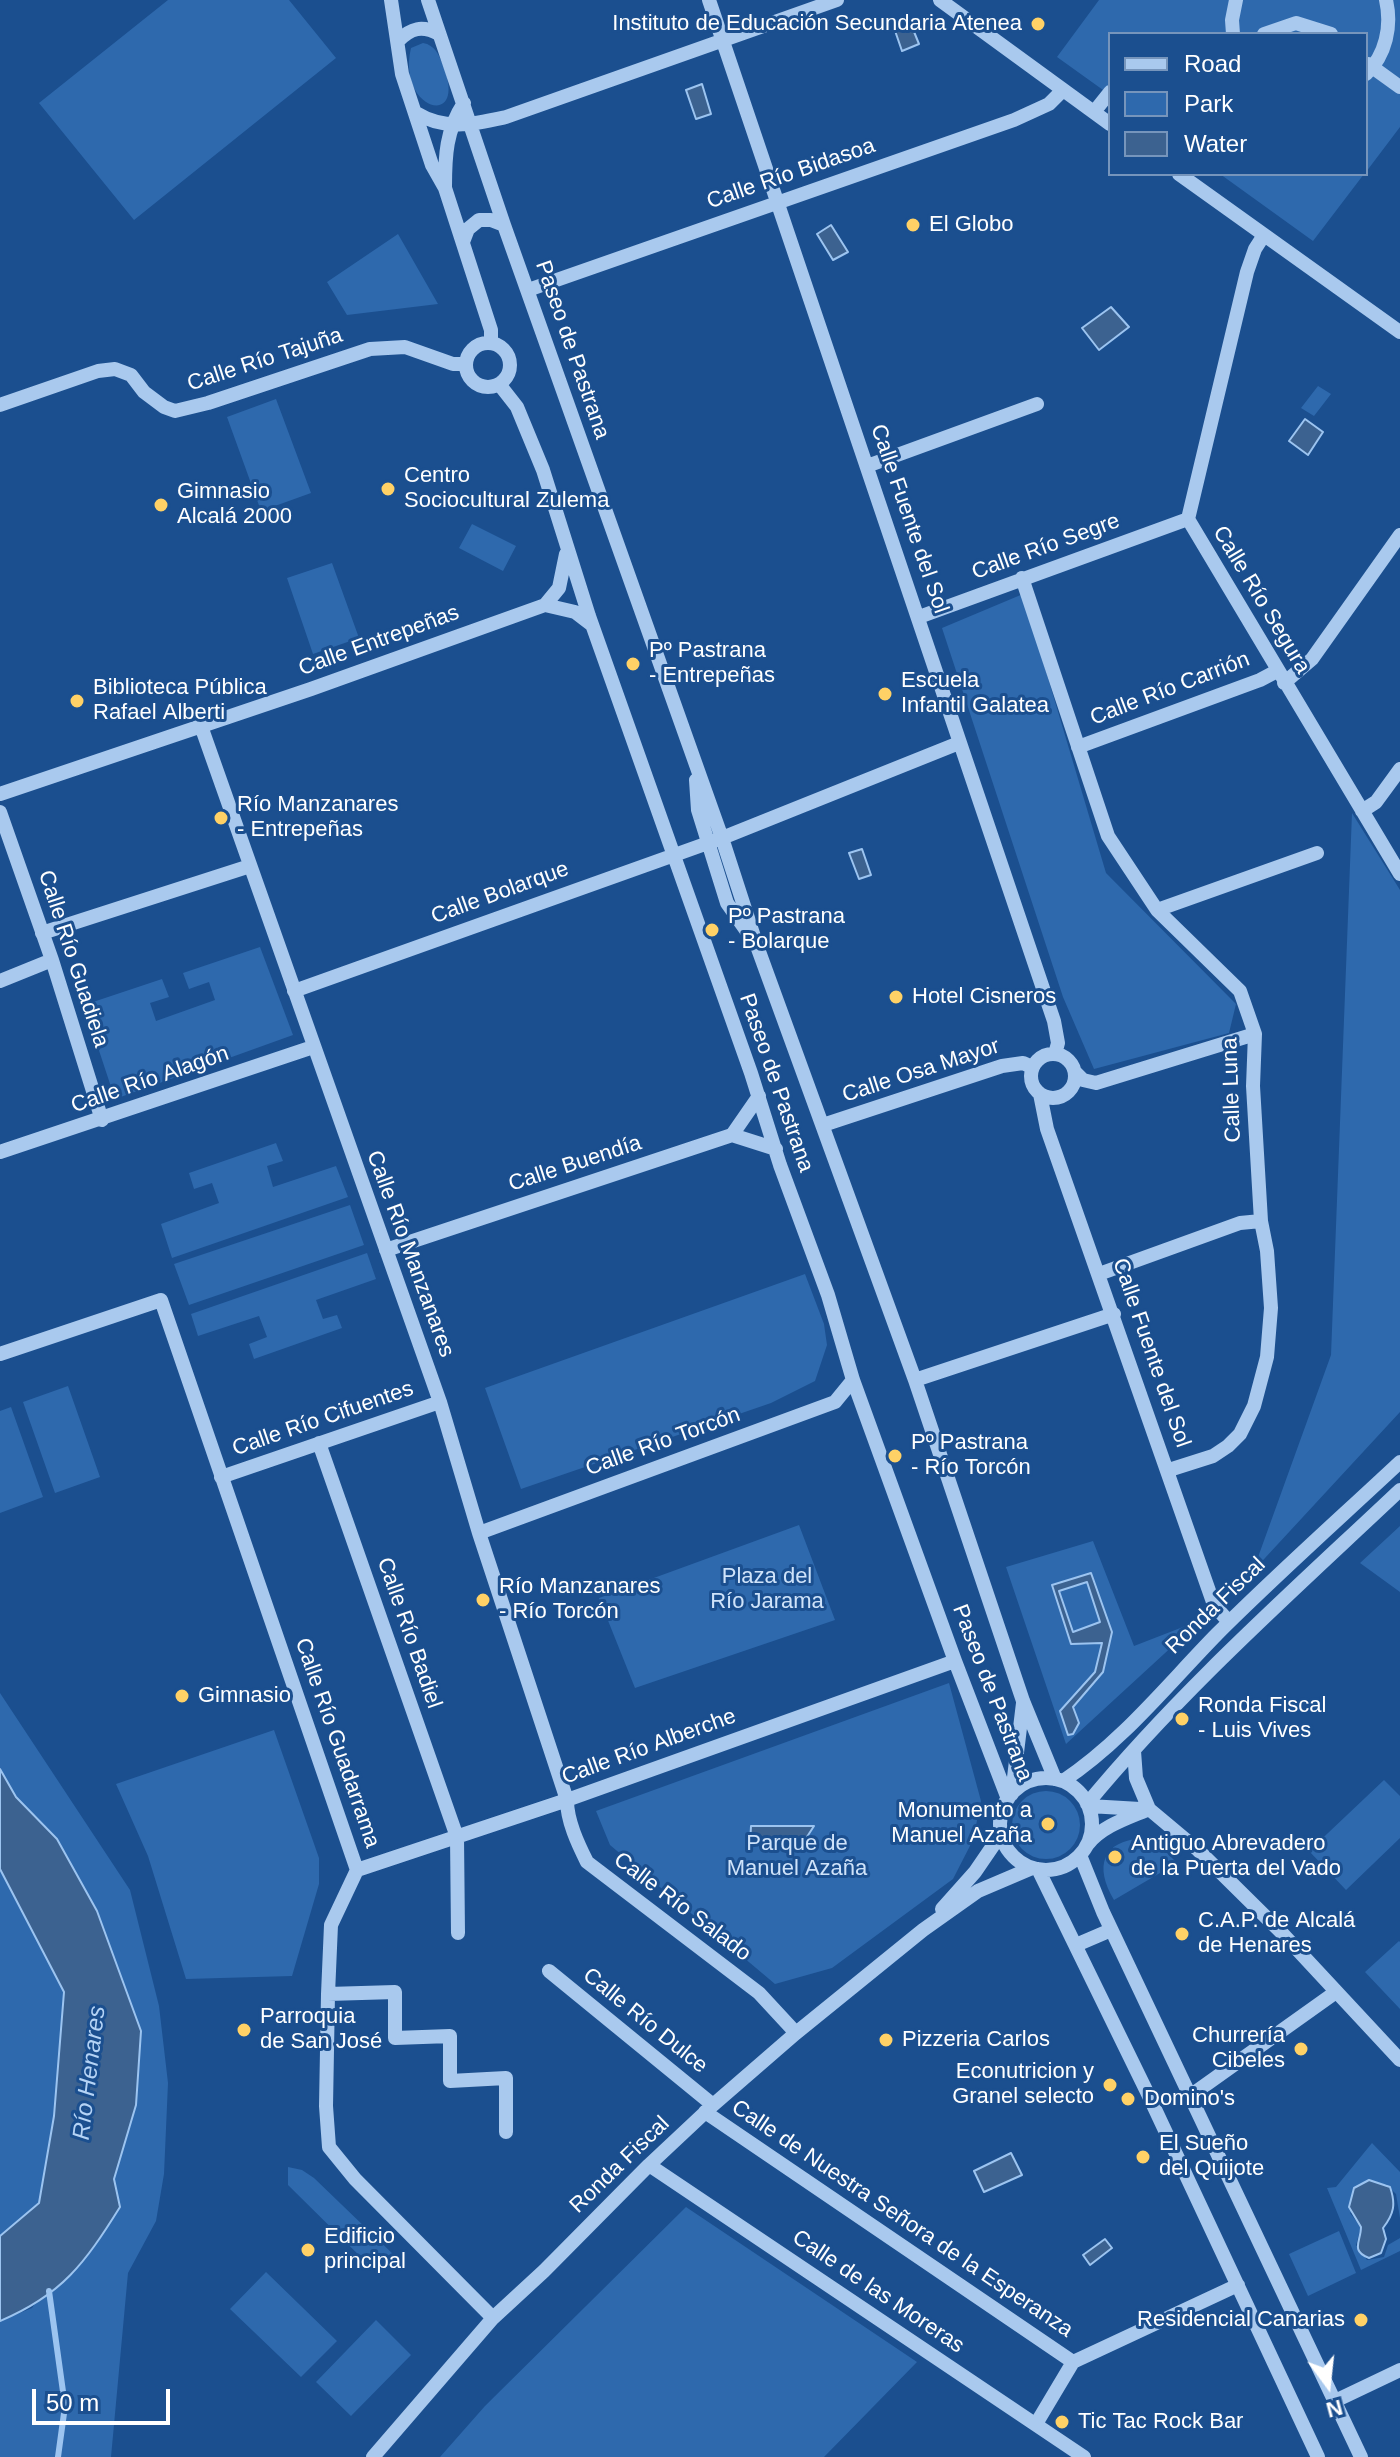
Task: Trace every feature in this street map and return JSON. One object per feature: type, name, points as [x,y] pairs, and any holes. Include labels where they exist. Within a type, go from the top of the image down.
[{"type":"street","points":[[391,0],[402,74],[432,165],[445,188],[463,242],[491,330],[491,343]]},
{"type":"street","name":"Paseo de Pastrana","points":[[428,0],[504,225],[694,761],[715,841],[757,946],[915,1380],[1023,1701],[1059,1780]]},
{"type":"street","name":"Calle Fuente del Sol","points":[[709,0],[1054,1021],[1058,1043],[1055,1054]]},
{"type":"street","points":[[416,113],[439,124],[451,125],[471,125],[506,117],[837,0]]},
{"type":"street","points":[[940,0],[1108,122]]},
{"type":"street","points":[[1233,32],[1236,0]]},
{"type":"street","points":[[1386,0],[1389,27],[1368,68],[1400,87]]},
{"type":"street","points":[[1270,32],[1296,23],[1325,32]]},
{"type":"street","points":[[398,41],[415,28],[427,28],[439,34]]},
{"type":"street","name":"Calle Río Bidasoa","points":[[528,290],[1014,120],[1049,104],[1063,90]]},
{"type":"street","points":[[1094,112],[1108,94]]},
{"type":"street","points":[[445,188],[446,144],[451,125],[464,103]]},
{"type":"street","points":[[1182,176],[1400,332]]},
{"type":"street","points":[[463,242],[468,229],[479,220],[504,225]]},
{"type":"street","name":"Calle Río Segura","points":[[1264,235],[1247,272],[1188,519],[1400,874]]},
{"type":"street","points":[[491,343],[500,346],[510,361],[506,378],[490,387],[481,386],[472,381],[465,364],[473,347],[491,343]]},
{"type":"street","name":"Calle Río Tajuña","points":[[0,405],[98,371],[115,369],[131,375],[154,399],[175,411],[370,349],[405,347],[453,364],[465,364]]},
{"type":"street","name":"Paseo de Pastrana","points":[[499,384],[517,407],[543,470],[672,855],[828,1295],[853,1380],[955,1661],[1010,1796]]},
{"type":"street","points":[[867,466],[1037,404]]},
{"type":"street","name":"Calle Río Segre","points":[[919,617],[1188,519]]},
{"type":"street","name":"Calle Río Carrión","points":[[1078,747],[1260,680],[1281,677],[1312,659],[1400,535]]},
{"type":"street","points":[[566,542],[563,578],[545,605],[575,612],[593,626]]},
{"type":"street","name":"Calle Luna","points":[[1022,578],[1108,836],[1157,910],[1240,991],[1255,1034],[1253,1086],[1261,1221],[1267,1251],[1271,1308],[1267,1357],[1254,1406],[1240,1434],[1213,1456],[1169,1470]]},
{"type":"street","name":"Calle Entrepeñas","points":[[0,794],[545,605]]},
{"type":"street","name":"Calle Río Manzanares","points":[[201,726],[440,1402],[479,1533],[567,1800]]},
{"type":"street","name":"Calle Bolarque","points":[[294,991],[715,841],[959,743]]},
{"type":"street","points":[[1362,811],[1376,802],[1400,769]]},
{"type":"street","name":"Calle Río Guadiela","points":[[0,812],[3,831],[52,960],[102,1120]]},
{"type":"street","points":[[1157,910],[1317,853]]},
{"type":"street","points":[[42,933],[250,866]]},
{"type":"street","points":[[0,981],[52,960]]},
{"type":"street","points":[[1075,1072],[1072,1086],[1061,1096],[1040,1094],[1032,1082],[1032,1067],[1042,1057],[1055,1054],[1068,1060],[1083,1080],[1096,1083],[1255,1034]]},
{"type":"street","name":"Calle Río Alagón","points":[[0,1152],[313,1047]]},
{"type":"street","name":"Calle Osa Mayor","points":[[823,1125],[1002,1066],[1023,1063],[1032,1067]]},
{"type":"street","name":"Calle Fuente del Sol","points":[[1040,1094],[1047,1129],[1214,1605],[1229,1622]]},
{"type":"street","points":[[759,1096],[732,1135],[776,1149]]},
{"type":"street","name":"Calle Buendía","points":[[386,1250],[732,1135]]},
{"type":"street","points":[[1099,1274],[1240,1223],[1261,1221]]},
{"type":"street","name":"Calle Río Guadarrama","points":[[0,1354],[161,1300],[357,1870],[331,1925],[326,2106],[329,2147],[355,2179],[493,2318]]},
{"type":"street","points":[[915,1380],[1114,1314]]},
{"type":"street","name":"Calle Río Torcón","points":[[479,1533],[835,1402],[853,1380]]},
{"type":"street","name":"Calle Río Cifuentes","points":[[221,1477],[440,1402]]},
{"type":"street","name":"Calle Río Badiel","points":[[319,1443],[457,1837]]},
{"type":"street","name":"Ronda Fiscal","points":[[1059,1780],[1080,1770],[1119,1735],[1229,1622],[1400,1462]]},
{"type":"street","name":"Ronda Fiscal","points":[[1088,1805],[1134,1751],[1240,1640],[1400,1490]]},
{"type":"street","name":"Calle Río Alberche","points":[[357,1870],[567,1800],[955,1661]]},
{"type":"street","name":"Paseo de Pastrana","points":[[1010,1796],[1023,1701]]},
{"type":"street","points":[[1134,1751],[1136,1778],[1149,1809],[1198,1850],[1280,1931],[1400,2060]]},
{"type":"street","points":[[1149,1809],[1095,1835],[1084,1850],[1068,1865],[1054,1869],[1035,1868],[1012,1855],[1001,1834],[1000,1822],[1010,1796],[1025,1784],[1039,1779],[1059,1780],[1081,1794],[1088,1805],[1092,1821],[1084,1850],[1111,1930],[1361,2457]]},
{"type":"street","name":"Calle Río Salado","points":[[567,1800],[579,1847],[587,1862],[759,1993],[796,2033]]},
{"type":"street","points":[[1088,1805],[1149,1809]]},
{"type":"street","name":"Ronda Fiscal","points":[[923,1930],[969,1880],[1001,1834]]},
{"type":"street","points":[[457,1837],[458,1933]]},
{"type":"street","points":[[1035,1868],[1076,1945],[1318,2457]]},
{"type":"street","name":"Ronda Fiscal","points":[[373,2457],[493,2318],[709,2109],[796,2033],[923,1930],[978,1891],[1035,1868]]},
{"type":"street","points":[[1076,1945],[1111,1930]]},
{"type":"street","name":"Calle Río Dulce","points":[[549,1971],[709,2109]]},
{"type":"street","points":[[328,1994],[395,1992],[395,2038],[450,2036],[450,2081],[506,2078],[506,2132]]},
{"type":"street","points":[[1190,2096],[1336,1992]]},
{"type":"street","name":"Calle de Nuestra Señora de la Esperanza","points":[[709,2109],[1073,2362]]},
{"type":"street","name":"Calle de las Moreras","points":[[649,2165],[1084,2457]]},
{"type":"street","points":[[1036,2424],[1073,2362],[1238,2285]]},
{"type":"street","points":[[1335,2401],[1400,2370]]},
{"type":"green space","points":[[168,0],[289,0],[336,58],[134,220],[39,103]]},
{"type":"green space","points":[[1099,0],[1400,0],[1400,127],[1368,169],[1368,32],[1108,32],[1108,94],[1057,57]]},
{"type":"green space","points":[[423,43],[434,48],[443,65],[448,86],[447,99],[440,105],[421,98],[413,86],[409,69],[411,48]]},
{"type":"green space","points":[[1223,176],[1362,176],[1313,241]]},
{"type":"green space","points":[[398,234],[438,304],[347,315],[327,282]]},
{"type":"green space","points":[[1318,386],[1331,394],[1314,416],[1301,408]]},
{"type":"green space","points":[[276,399],[311,493],[261,511],[227,417]]},
{"type":"green space","points":[[472,524],[516,546],[503,571],[459,548]]},
{"type":"green space","points":[[332,563],[359,638],[313,654],[287,578]]},
{"type":"green space","points":[[1023,594],[1106,873],[1236,1004],[1229,1033],[1094,1069],[1063,997],[942,628]]},
{"type":"green space","points":[[1352,813],[1400,890],[1400,1412],[1253,1571],[1331,1355]]},
{"type":"green space","points":[[260,947],[293,1035],[115,1099],[84,1005],[162,979],[169,997],[150,1003],[156,1021],[215,1000],[209,982],[189,989],[183,973]]},
{"type":"green space","points":[[276,1143],[283,1161],[267,1166],[273,1187],[336,1166],[348,1197],[172,1258],[161,1224],[219,1203],[212,1183],[194,1189],[189,1173]]},
{"type":"green space","points":[[350,1205],[364,1245],[189,1305],[174,1264]]},
{"type":"green space","points":[[367,1253],[376,1279],[316,1300],[323,1319],[337,1315],[342,1328],[254,1359],[249,1344],[267,1337],[259,1316],[198,1336],[191,1314]]},
{"type":"green space","points":[[805,1274],[824,1324],[827,1345],[815,1381],[771,1403],[521,1489],[485,1388]]},
{"type":"green space","points":[[68,1386],[100,1477],[55,1493],[23,1402]]},
{"type":"green space","points":[[11,1407],[43,1497],[0,1513],[0,1411]]},
{"type":"green space","name":"Plaza del Río Jarama","points":[[799,1525],[835,1620],[635,1688],[599,1598]]},
{"type":"green space","points":[[1400,1526],[1400,1592],[1360,1563]]},
{"type":"green space","points":[[1093,1541],[1134,1646],[1201,1620],[1066,1744],[1006,1567]]},
{"type":"green space","name":"Parque de Manuel Azaña","points":[[949,1683],[981,1801],[973,1840],[953,1879],[832,1968],[775,1984],[610,1845],[596,1811]]},
{"type":"green space","points":[[0,1693],[130,1890],[159,2006],[168,2083],[164,2174],[156,2221],[128,2273],[111,2457],[0,2457],[0,2321],[32,2308],[114,2179],[136,2105],[141,2031],[97,1911],[57,1839],[16,1797],[0,1769]]},
{"type":"green space","points":[[274,1730],[319,1858],[319,1884],[292,1976],[186,1979],[148,1856],[116,1784]]},
{"type":"green space","points":[[1384,1780],[1400,1796],[1400,1838],[1346,1890],[1309,1851]]},
{"type":"green space","points":[[1046,1791],[1070,1801],[1080,1825],[1070,1849],[1046,1859],[1022,1849],[1012,1825],[1022,1801]]},
{"type":"green space","points":[[1143,1838],[1156,1842],[1177,1863],[1114,1900],[1104,1876],[1106,1857],[1118,1844]]},
{"type":"green space","points":[[0,1869],[64,1992],[54,2116],[39,2203],[0,2236]]},
{"type":"green space","points":[[1400,1942],[1400,2009],[1365,1972]]},
{"type":"green space","points":[[1372,2143],[1400,2172],[1400,2218],[1396,2194],[1386,2184],[1350,2213],[1361,2227],[1356,2245],[1367,2260],[1384,2257],[1388,2245],[1400,2238],[1400,2251],[1361,2270],[1327,2188],[1336,2187]]},
{"type":"green space","points":[[288,2167],[302,2170],[314,2178],[395,2256],[377,2273],[288,2185]]},
{"type":"green space","points":[[686,2207],[917,2362],[824,2457],[440,2457],[485,2406]]},
{"type":"green space","points":[[1339,2231],[1356,2273],[1308,2296],[1289,2254]]},
{"type":"green space","points":[[266,2272],[337,2341],[301,2377],[230,2309]]},
{"type":"green space","points":[[376,2320],[411,2355],[351,2416],[316,2382]]},
{"type":"water","points":[[908,17],[919,44],[902,51],[892,22]]},
{"type":"water","points":[[702,84],[711,114],[696,119],[686,90]]},
{"type":"water","points":[[831,225],[848,252],[833,260],[817,234]]},
{"type":"water","points":[[1111,307],[1129,327],[1099,350],[1082,328]]},
{"type":"water","points":[[1305,419],[1323,432],[1308,455],[1289,441]]},
{"type":"water","points":[[862,849],[871,875],[859,879],[849,853]]},
{"type":"water","points":[[1091,1573],[1112,1632],[1103,1672],[1073,1707],[1079,1723],[1073,1734],[1068,1735],[1060,1711],[1095,1672],[1102,1643],[1071,1644],[1052,1585]],"holes":[[[1087,1582],[1100,1622],[1073,1632],[1059,1591]]]},
{"type":"water","name":"Río Henares","points":[[0,1769],[16,1797],[57,1839],[97,1911],[141,2031],[136,2105],[114,2179],[120,2207],[70,2275],[40,2300],[0,2321],[0,2236],[39,2203],[54,2116],[64,1992],[0,1869]]},
{"type":"water","points":[[751,1826],[814,1826],[803,1843],[750,1844]]},
{"type":"water","points":[[1011,2153],[1022,2175],[984,2192],[974,2171]]},
{"type":"water","points":[[1369,2180],[1390,2187],[1393,2204],[1390,2218],[1383,2228],[1386,2239],[1381,2253],[1369,2258],[1358,2249],[1361,2227],[1349,2207],[1354,2188]]},
{"type":"water","points":[[1105,2239],[1112,2248],[1090,2265],[1083,2255]]},
{"type":"waterway","points":[[49,2291],[65,2406],[58,2457]]},
{"type":"place","name":"Instituto de Educación Secundaria Atenea","points":[[1038,24]]},
{"type":"place","name":"El Globo","points":[[913,225]]},
{"type":"place","name":"Centro Sociocultural Zulema","points":[[388,489]]},
{"type":"place","name":"Gimnasio Alcalá 2000","points":[[161,505]]},
{"type":"place","name":"Pº Pastrana - Entrepeñas","points":[[633,664]]},
{"type":"place","name":"Escuela Infantil Galatea","points":[[885,694]]},
{"type":"place","name":"Biblioteca Pública Rafael Alberti","points":[[77,701]]},
{"type":"place","name":"Río Manzanares - Entrepeñas","points":[[221,818]]},
{"type":"place","name":"Pº Pastrana - Bolarque","points":[[712,930]]},
{"type":"place","name":"Hotel Cisneros","points":[[896,997]]},
{"type":"place","name":"Pº Pastrana - Río Torcón","points":[[895,1456]]},
{"type":"place","name":"Río Manzanares - Río Torcón","points":[[483,1600]]},
{"type":"place","name":"Gimnasio","points":[[182,1696]]},
{"type":"place","name":"Ronda Fiscal - Luis Vives","points":[[1182,1719]]},
{"type":"place","name":"Monumento a Manuel Azaña","points":[[1048,1824]]},
{"type":"place","name":"Antiguo Abrevadero de la Puerta del Vado","points":[[1115,1857]]},
{"type":"place","name":"C.A.P. de Alcalá de Henares","points":[[1182,1934]]},
{"type":"place","name":"Parroquia de San José","points":[[244,2030]]},
{"type":"place","name":"Pizzeria Carlos","points":[[886,2040]]},
{"type":"place","name":"Churrería Cibeles","points":[[1301,2049]]},
{"type":"place","name":"Econutricion y Granel selecto","points":[[1110,2085]]},
{"type":"place","name":"Domino's","points":[[1128,2099]]},
{"type":"place","name":"El Sueño del Quijote","points":[[1143,2157]]},
{"type":"place","name":"Edificio principal","points":[[308,2250]]},
{"type":"place","name":"Residencial Canarias","points":[[1361,2320]]},
{"type":"place","name":"Tic Tac Rock Bar","points":[[1062,2422]]}]
